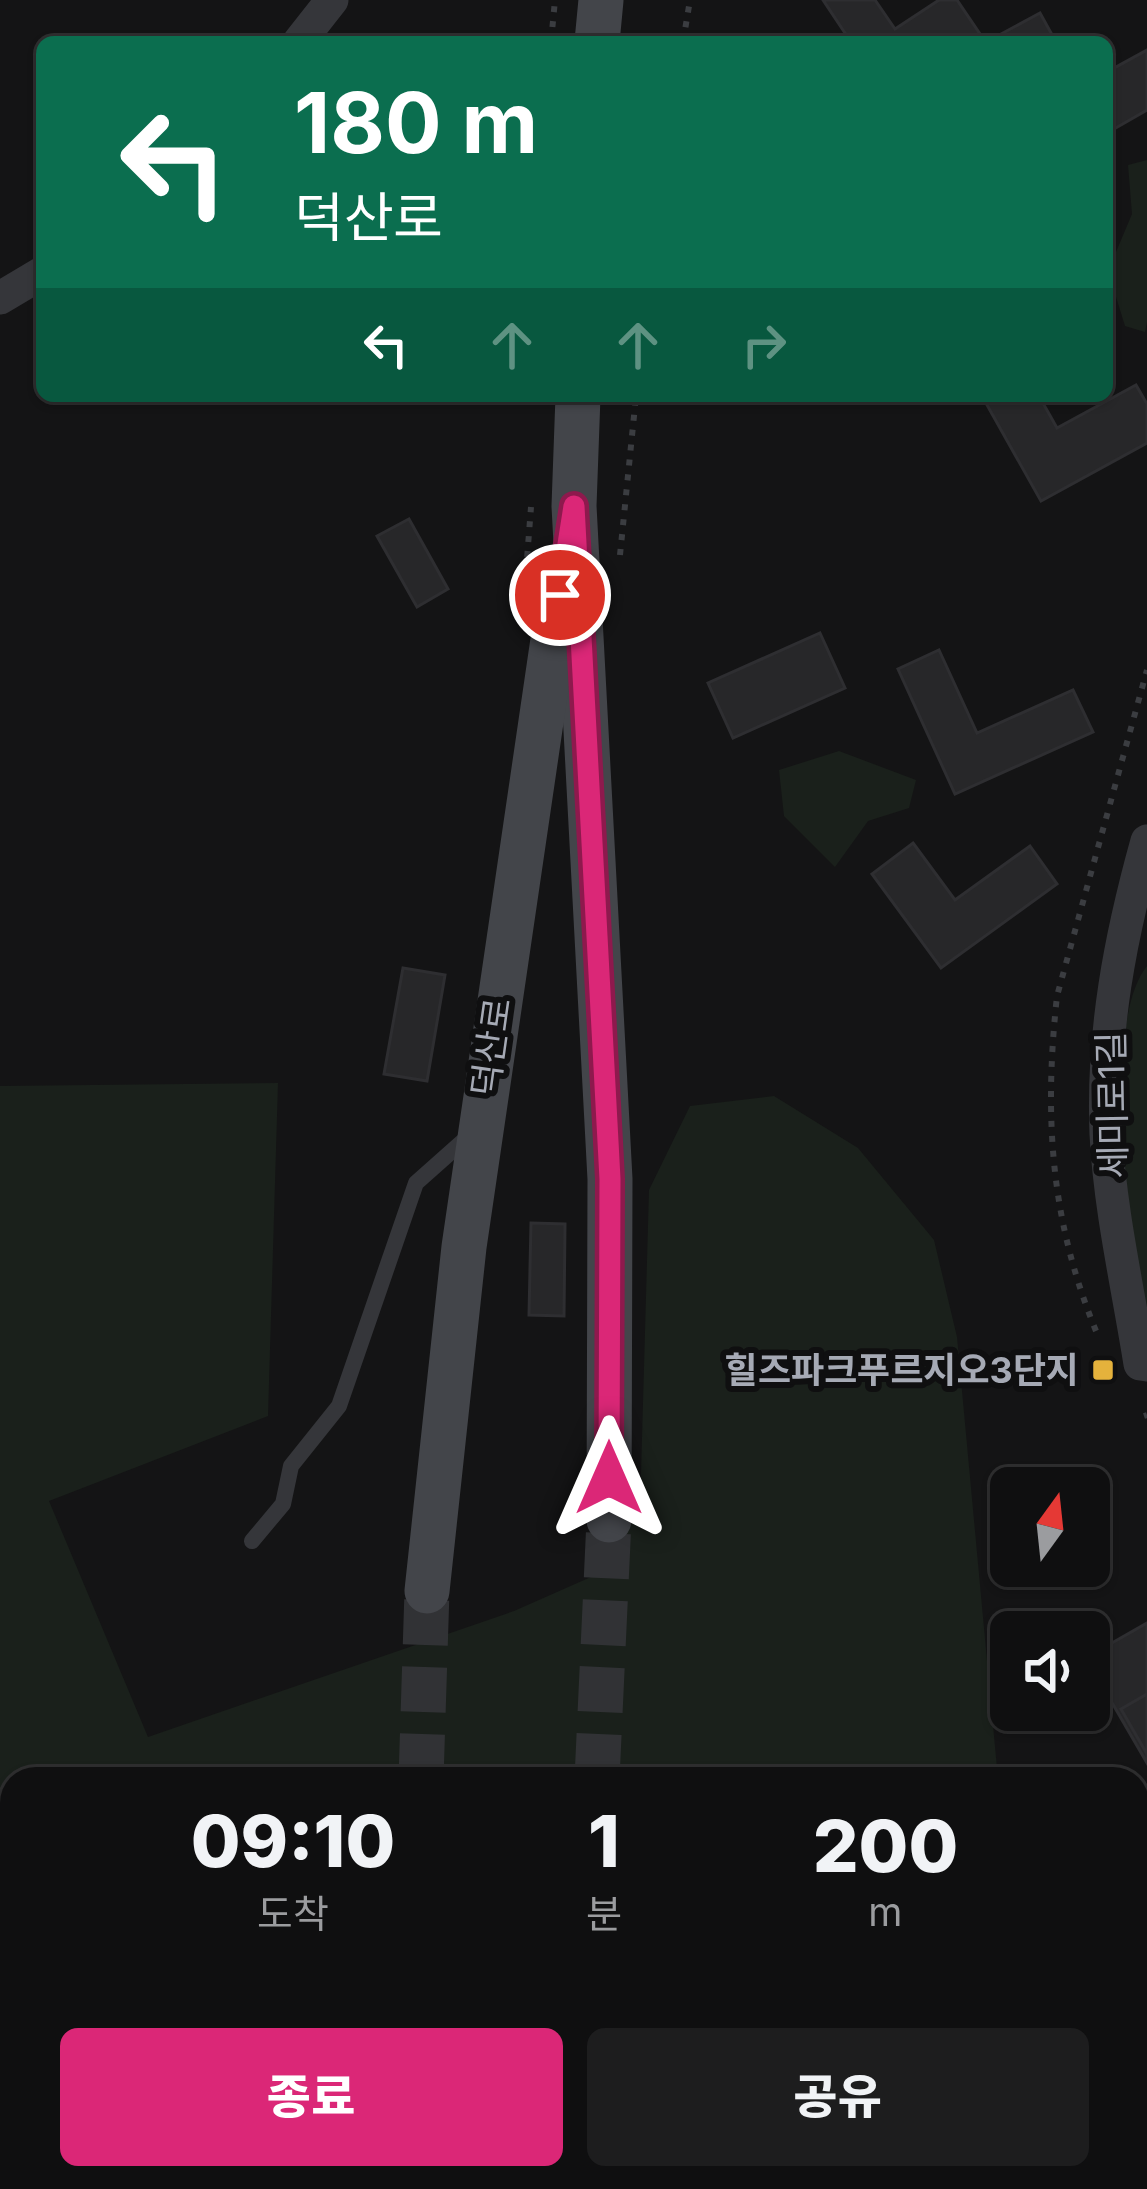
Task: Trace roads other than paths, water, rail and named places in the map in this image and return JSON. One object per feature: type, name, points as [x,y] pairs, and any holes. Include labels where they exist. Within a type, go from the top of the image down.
[{"type":"main road","points":[[598,36],[601,0]]},
{"type":"main road","name":"덕산로","points":[[578,402],[574,506],[610,1179],[609,1520]]},
{"type":"main road","name":"덕산로","points":[[427,1591],[480,1127],[574,506]]},
{"type":"street","points":[[304,36],[332,0]]},
{"type":"street","points":[[0,298],[36,277]]},
{"type":"street","name":"세미로1길","points":[[1147,841],[1113,981],[1106,1096],[1117,1226],[1140,1364],[1147,1365]]},
{"type":"lane","points":[[252,1541],[283,1504],[291,1466],[339,1406],[416,1183],[480,1127]]},
{"type":"tunnel","points":[[598,1767],[609,1520]]},
{"type":"tunnel","points":[[421,1767],[427,1591]]},
{"type":"place","name":"힐즈파크푸르지오3단지","points":[[1103,1370]]}]
